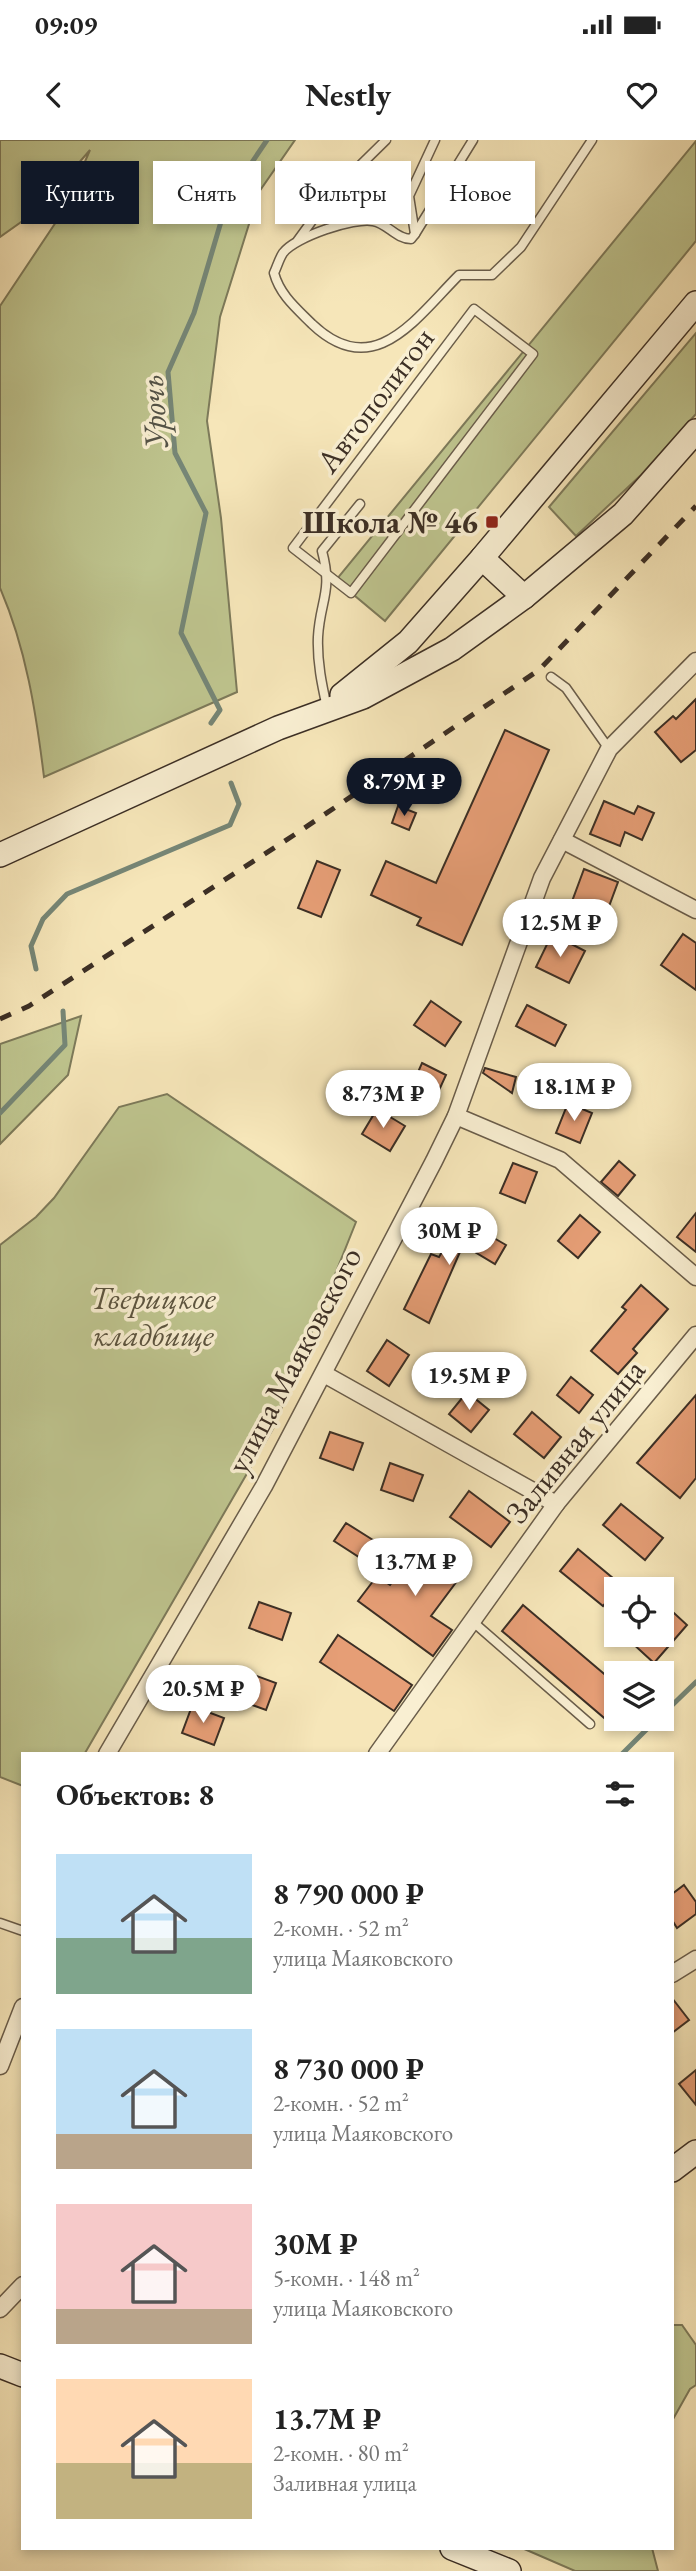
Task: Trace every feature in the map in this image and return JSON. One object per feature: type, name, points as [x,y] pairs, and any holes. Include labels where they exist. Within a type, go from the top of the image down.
[{"type":"main road","points":[[327,708],[408,642],[696,303]]},
{"type":"main road","points":[[0,855],[327,708],[363,697],[452,649],[524,597],[623,514],[696,430]]},
{"type":"main road","points":[[482,558],[524,597]]},
{"type":"main road","points":[[674,2168],[696,2152]]},
{"type":"main road","points":[[0,2367],[21,2374]]},
{"type":"main road","points":[[457,2550],[509,2571]]},
{"type":"street","name":"улица Маяковского","points":[[108,1752],[264,1486],[456,1116],[542,878],[609,749],[696,661]]},
{"type":"street","points":[[562,840],[696,909]]},
{"type":"street","points":[[456,1116],[559,1160],[696,1277]]},
{"type":"street","name":"Заливная улица","points":[[378,1752],[556,1504],[696,1335]]},
{"type":"street","points":[[324,1374],[556,1504]]},
{"type":"street","points":[[674,1973],[696,1959]]},
{"type":"street","points":[[0,2066],[21,2012]]},
{"type":"street","points":[[0,2309],[21,2287]]},
{"type":"lane","points":[[386,140],[365,157],[333,192],[298,240],[284,252],[274,273],[289,302],[319,331],[346,346],[368,349],[398,337],[459,275],[492,275],[521,247],[592,140]]},
{"type":"lane","points":[[415,234],[410,196],[435,140]]},
{"type":"lane","points":[[298,240],[358,220],[375,221],[405,239],[411,239],[472,140]]},
{"type":"lane","name":"Автополигон","points":[[474,309],[533,354],[351,593],[329,576],[293,548],[474,309]]},
{"type":"lane","points":[[327,708],[319,672],[318,636],[329,576],[322,551],[360,504]]},
{"type":"lane","points":[[551,677],[566,688],[609,749]]},
{"type":"lane","points":[[472,1621],[590,1724]]},
{"type":"lane","points":[[0,1923],[21,1930]]},
{"type":"green space","points":[[0,140],[295,140],[280,161],[275,161],[275,169],[261,189],[261,161],[153,161],[153,224],[249,224],[220,317],[207,421],[221,518],[237,692],[44,777],[29,681],[17,634],[0,588],[0,306],[55,224],[139,224],[139,161],[85,161],[90,150],[80,161],[21,161],[21,222],[0,237]]},
{"type":"green space","points":[[696,141],[696,241],[385,621],[336,580]]},
{"type":"green space","points":[[696,333],[696,414],[641,475],[576,536],[549,507]]},
{"type":"green space","points":[[81,1016],[68,1075],[0,1144],[0,1044]]},
{"type":"green space","name":"Тверицкое кладбище","points":[[167,1094],[356,1222],[274,1427],[86,1752],[21,1752],[21,1785],[0,1777],[0,1245],[36,1217],[54,1198],[119,1107]]},
{"type":"green space","points":[[674,2325],[682,2325],[696,2345],[696,2385],[690,2389],[674,2417]]},
{"type":"green space","points":[[527,2550],[653,2550],[658,2571],[575,2571]]},
{"type":"building","points":[[696,699],[696,750],[681,762],[655,732],[673,716],[676,719]]},
{"type":"building","points":[[505,730],[549,750],[462,945],[417,925],[421,918],[371,895],[386,861],[436,883]]},
{"type":"building","points":[[604,801],[634,814],[638,806],[654,813],[642,840],[625,832],[620,846],[590,834]]},
{"type":"building","points":[[398,806],[416,813],[409,830],[392,823]]},
{"type":"building","points":[[317,861],[340,870],[321,917],[298,908]]},
{"type":"building","points":[[584,869],[618,882],[601,928],[567,915]]},
{"type":"building","points":[[552,934],[585,951],[569,983],[536,967]]},
{"type":"building","points":[[683,934],[696,943],[696,990],[661,965]]},
{"type":"building","points":[[431,1001],[461,1022],[445,1046],[414,1025]]},
{"type":"building","points":[[527,1005],[566,1025],[555,1046],[516,1026]]},
{"type":"building","points":[[422,1063],[446,1075],[435,1099],[411,1088]]},
{"type":"building","points":[[485,1068],[516,1077],[512,1093],[483,1073]]},
{"type":"building","points":[[568,1103],[592,1113],[580,1143],[556,1133]]},
{"type":"building","points":[[377,1109],[405,1126],[390,1151],[362,1134]]},
{"type":"building","points":[[619,1161],[635,1175],[618,1196],[601,1182]]},
{"type":"building","points":[[513,1163],[537,1172],[525,1203],[500,1193]]},
{"type":"building","points":[[696,1213],[696,1252],[677,1237]]},
{"type":"building","points":[[580,1215],[600,1232],[578,1258],[558,1241]]},
{"type":"building","points":[[461,1219],[506,1245],[495,1264],[463,1245],[429,1323],[404,1309],[431,1254],[439,1257]]},
{"type":"building","points":[[641,1285],[668,1309],[633,1349],[637,1353],[618,1374],[591,1351],[626,1310],[622,1307]]},
{"type":"building","points":[[387,1340],[409,1355],[389,1386],[367,1371]]},
{"type":"building","points":[[571,1377],[593,1395],[579,1413],[557,1395]]},
{"type":"building","points":[[467,1392],[489,1410],[471,1432],[449,1414]]},
{"type":"building","points":[[696,1395],[696,1478],[680,1498],[637,1463]]},
{"type":"building","points":[[532,1412],[561,1437],[544,1458],[514,1434]]},
{"type":"building","points":[[330,1432],[363,1443],[353,1470],[320,1458]]},
{"type":"building","points":[[390,1463],[423,1475],[413,1501],[381,1490]]},
{"type":"building","points":[[469,1491],[510,1522],[491,1547],[450,1517]]},
{"type":"building","points":[[621,1504],[663,1538],[645,1560],[603,1525]]},
{"type":"building","points":[[346,1523],[373,1540],[362,1559],[334,1541]]},
{"type":"building","points":[[422,1542],[463,1573],[431,1616],[452,1630],[433,1656],[358,1601],[377,1576],[390,1585]]},
{"type":"building","points":[[578,1549],[612,1577],[604,1577],[603,1606],[560,1571]]},
{"type":"building","points":[[259,1602],[291,1613],[282,1640],[249,1628]]},
{"type":"building","points":[[523,1605],[604,1674],[604,1718],[502,1631]]},
{"type":"building","points":[[674,1613],[687,1625],[674,1640]]},
{"type":"building","points":[[338,1635],[412,1685],[394,1711],[320,1662]]},
{"type":"building","points":[[636,1647],[668,1647],[656,1661],[652,1661]]},
{"type":"building","points":[[243,1671],[276,1683],[266,1710],[233,1698]]},
{"type":"building","points":[[192,1706],[224,1718],[214,1745],[182,1733]]},
{"type":"building","points":[[684,1885],[696,1902],[696,1914],[677,1928],[674,1923],[674,1892]]},
{"type":"building","points":[[674,2001],[689,2020],[674,2031]]},
{"type":"building","points":[[696,2070],[696,2105],[679,2084]]},
{"type":"waterway","name":"Урочь","points":[[211,723],[220,710],[181,633],[206,513],[175,453],[168,372],[194,313],[228,198],[267,140]]},
{"type":"waterway","name":"Урочь","points":[[36,969],[31,946],[43,919],[67,894],[230,825],[239,804],[231,783]]},
{"type":"waterway","name":"Урочь","points":[[0,1113],[65,1045],[63,1011]]},
{"type":"waterway","points":[[674,1703],[696,1682]]},
{"type":"waterway","points":[[624,1752],[645,1731]]},
{"type":"railway","points":[[0,1019],[29,1006],[294,835],[539,670],[696,506]]},
{"type":"place","name":"Школа № 46","points":[[492,522]]}]
